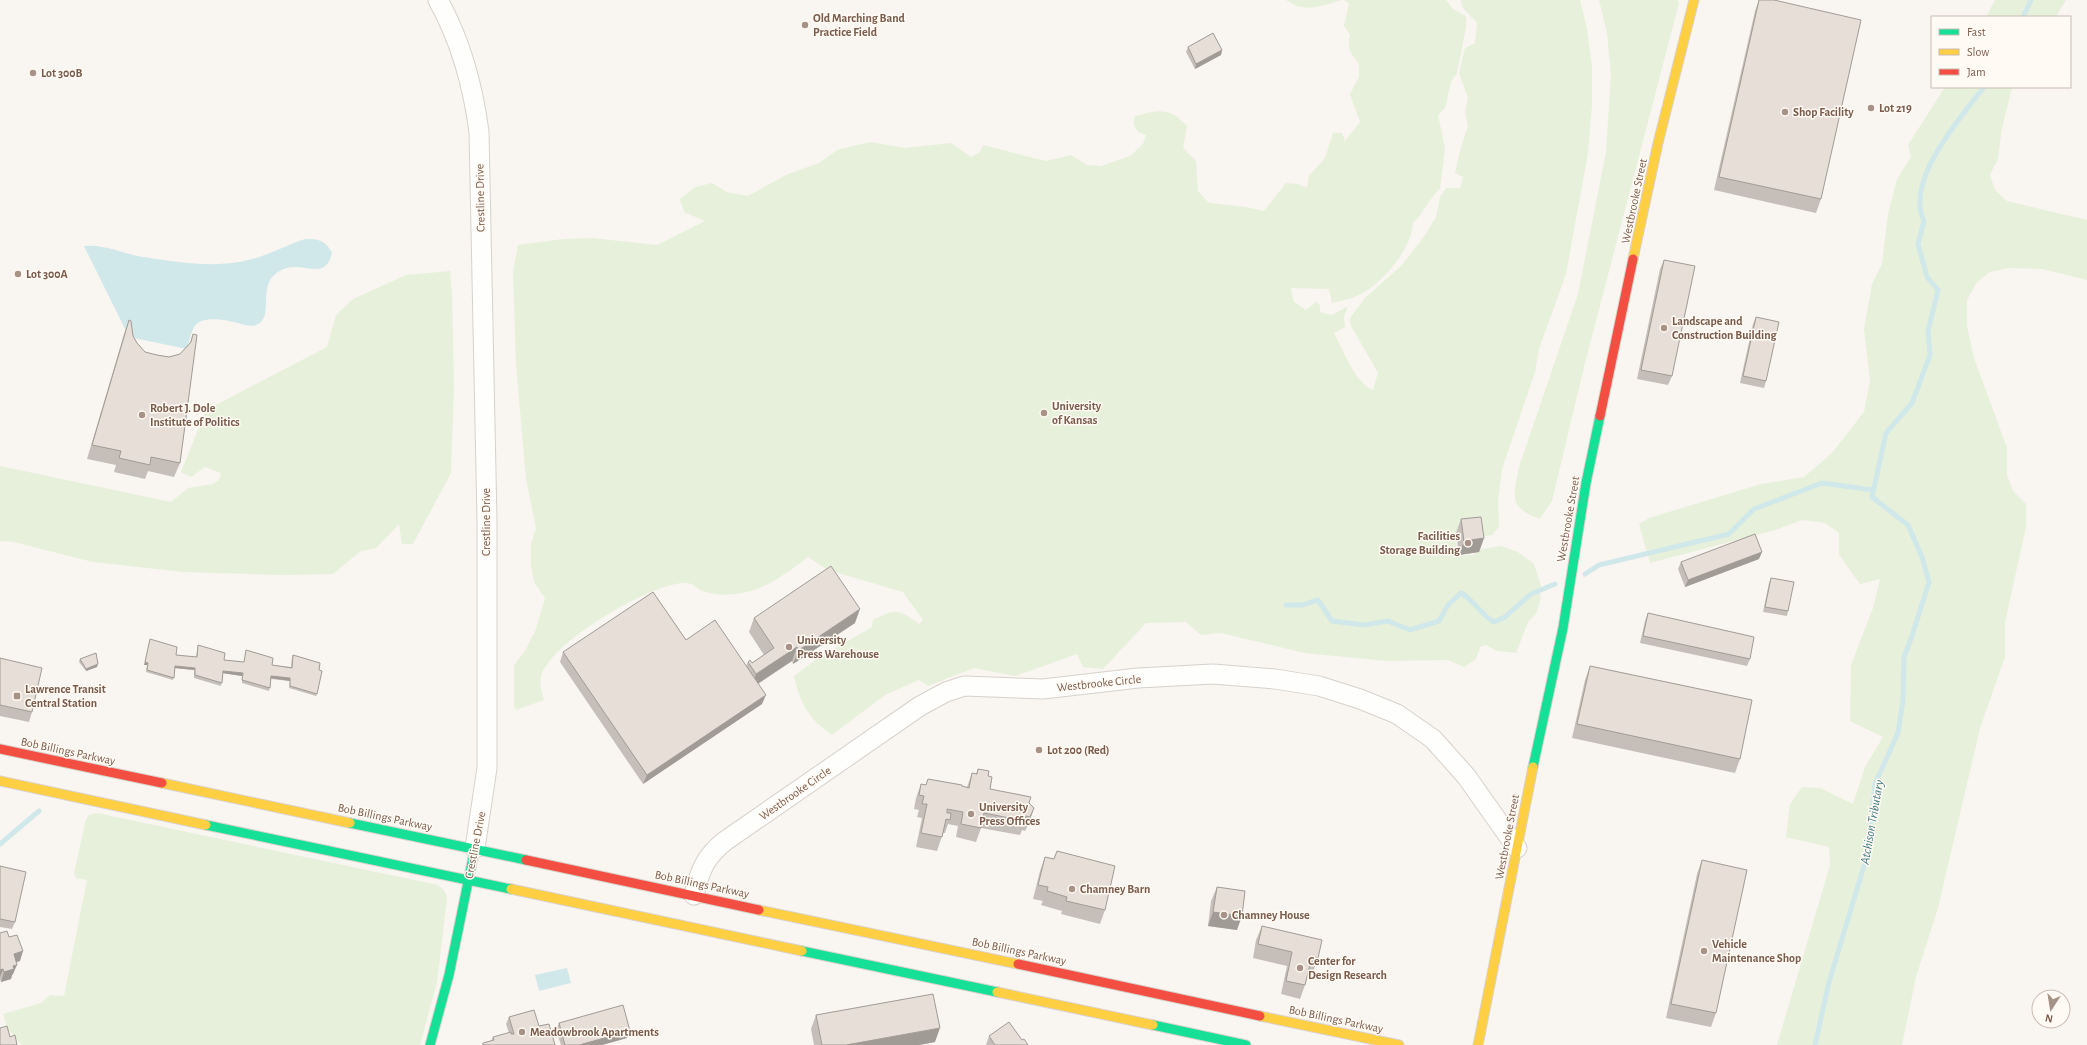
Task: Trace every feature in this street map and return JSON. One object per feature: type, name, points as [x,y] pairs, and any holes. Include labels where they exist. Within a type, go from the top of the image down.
[{"type":"main road","name":"Westbrooke Street","points":[[1478,1045],[1563,628],[1586,483],[1658,143],[1694,0]]},
{"type":"main road","name":"Bob Billings Parkway","points":[[0,749],[475,848],[1399,1045]]},
{"type":"main road","points":[[0,782],[469,879],[1246,1045]]},
{"type":"main road","name":"Crestline Drive","points":[[430,1045],[440,1014],[475,848]]},
{"type":"street","name":"Crestline Drive","points":[[438,0],[460,46],[470,80],[479,132],[487,521],[487,768],[475,848]]},
{"type":"street","name":"Westbrooke Circle","points":[[694,895],[703,865],[712,851],[920,706],[946,692],[964,686],[1043,689],[1138,678],[1213,674],[1275,679],[1326,688],[1360,699],[1397,714],[1433,739],[1466,776],[1517,848]]},
{"type":"green space","points":[[1286,0],[1341,0],[1319,7],[1306,8]]},
{"type":"green space","points":[[1344,0],[1446,0],[1453,9],[1466,16],[1466,27],[1457,73],[1451,82],[1445,108],[1438,115],[1445,148],[1440,189],[1413,223],[1411,233],[1402,254],[1377,283],[1368,290],[1349,299],[1332,303],[1329,289],[1291,288],[1294,302],[1306,310],[1316,302],[1320,305],[1320,312],[1332,315],[1348,306],[1344,317],[1345,327],[1334,333],[1355,373],[1361,381],[1373,390],[1378,373],[1351,326],[1350,318],[1364,299],[1401,266],[1423,238],[1436,217],[1440,197],[1446,188],[1460,188],[1463,177],[1455,173],[1468,126],[1465,112],[1468,98],[1459,73],[1465,48],[1475,43],[1477,23],[1462,7],[1461,0],[1580,0],[1587,29],[1592,67],[1592,105],[1588,153],[1566,274],[1539,349],[1535,372],[1502,469],[1498,500],[1499,527],[1492,535],[1478,537],[1477,529],[1455,533],[1458,556],[1473,555],[1482,549],[1501,546],[1518,552],[1534,564],[1541,585],[1540,602],[1536,614],[1528,622],[1516,653],[1497,651],[1486,645],[1480,647],[1476,659],[1464,667],[1448,660],[1386,661],[1305,653],[1221,633],[1201,635],[1186,622],[1146,623],[1103,669],[1083,667],[1077,654],[1015,676],[974,668],[928,686],[919,680],[885,695],[832,735],[811,716],[807,710],[803,703],[794,676],[818,658],[872,627],[873,620],[887,613],[902,613],[919,624],[923,620],[903,592],[828,570],[808,557],[775,580],[748,592],[728,595],[715,594],[700,590],[690,583],[682,583],[666,586],[625,605],[581,632],[562,648],[548,662],[541,676],[540,679],[544,700],[516,710],[514,706],[514,665],[525,651],[536,629],[545,598],[534,582],[531,565],[531,544],[536,528],[526,479],[516,364],[513,272],[518,245],[563,239],[592,238],[657,245],[705,221],[684,212],[680,199],[695,187],[712,183],[727,192],[748,196],[786,175],[819,163],[837,150],[870,142],[905,148],[951,143],[971,157],[980,152],[983,145],[1046,161],[1071,155],[1087,165],[1101,166],[1130,156],[1143,144],[1146,135],[1138,132],[1134,125],[1134,117],[1156,111],[1163,111],[1175,115],[1187,126],[1183,148],[1196,161],[1198,191],[1209,203],[1246,207],[1264,211],[1286,183],[1298,184],[1307,188],[1309,176],[1325,158],[1333,133],[1342,133],[1345,141],[1360,122],[1350,94],[1359,77],[1359,63],[1353,57],[1350,50],[1350,35],[1344,26],[1349,4]]},
{"type":"green space","points":[[1599,0],[1678,0],[1679,3],[1585,363],[1552,501],[1540,519],[1529,515],[1522,510],[1515,499],[1515,493],[1519,467],[1578,294],[1606,152],[1611,75],[1607,33]]},
{"type":"green space","points":[[1995,0],[2066,0],[2057,16],[1987,16]]},
{"type":"green space","points":[[1944,88],[2012,88],[2002,128],[1998,159],[1990,175],[1995,190],[2007,201],[2087,220],[2087,280],[2042,269],[2008,268],[1990,272],[1977,282],[1967,300],[1967,326],[1974,358],[2007,448],[2007,475],[2013,491],[2026,504],[2026,527],[2005,622],[2005,657],[1980,728],[1938,908],[1916,977],[1902,1045],[1777,1045],[1830,865],[1829,847],[1786,837],[1790,804],[1802,787],[1820,788],[1853,804],[1865,767],[1883,737],[1850,721],[1851,665],[1873,608],[1880,579],[1860,584],[1839,555],[1839,533],[1825,523],[1802,520],[1775,530],[1650,563],[1639,524],[1649,518],[1761,484],[1804,477],[1832,453],[1864,412],[1870,380],[1864,329],[1872,284],[1882,264],[1888,214],[1897,179],[1911,157],[1908,145]]},
{"type":"green space","points":[[450,271],[452,293],[454,387],[451,473],[413,544],[402,544],[399,524],[376,548],[361,551],[333,574],[281,575],[183,572],[93,562],[14,542],[0,541],[0,466],[171,502],[188,488],[213,484],[219,480],[221,473],[205,467],[191,477],[181,472],[206,410],[327,347],[336,315],[353,299],[406,275]]},
{"type":"green space","points":[[97,813],[438,885],[444,890],[447,898],[437,982],[420,1045],[22,1045],[7,1028],[3,1014],[41,1003],[50,995],[64,996],[87,880],[76,878],[74,873],[86,819],[89,815]]},
{"type":"water","points":[[305,239],[321,241],[332,252],[329,261],[325,266],[314,269],[294,267],[287,268],[276,273],[270,280],[267,289],[265,314],[262,321],[252,326],[214,319],[201,321],[196,324],[193,329],[187,349],[129,337],[84,246],[99,246],[136,256],[173,261],[218,264],[233,263],[262,256]]},
{"type":"water","points":[[567,968],[571,983],[539,991],[535,975]]},
{"type":"building","name":"Shop Facility","points":[[1759,0],[1774,0],[1861,20],[1821,199],[1719,177]]},
{"type":"building","points":[[1213,33],[1222,50],[1196,64],[1188,47]]},
{"type":"building","name":"Landscape and Construction Building","points":[[1664,260],[1695,266],[1672,376],[1641,370]]},
{"type":"building","name":"Landscape and Construction Building","points":[[1756,317],[1779,322],[1766,381],[1743,376]]},
{"type":"building","name":"Robert J. Dole Institute of Politics","points":[[129,320],[131,321],[133,336],[137,343],[145,352],[157,355],[169,357],[180,354],[191,342],[193,334],[197,335],[180,463],[151,457],[150,465],[119,458],[121,451],[92,445]]},
{"type":"building","points":[[1481,517],[1484,538],[1464,541],[1461,519]]},
{"type":"building","points":[[1755,534],[1762,552],[1688,580],[1681,562]]},
{"type":"building","name":"University Press Warehouse","points":[[831,566],[860,609],[799,650],[797,647],[756,674],[748,662],[750,660],[752,663],[774,648],[754,618]]},
{"type":"building","points":[[1771,578],[1794,582],[1788,611],[1765,607]]},
{"type":"building","points":[[653,592],[686,640],[715,620],[766,695],[647,775],[563,652]]},
{"type":"building","points":[[1648,613],[1754,637],[1750,659],[1643,636]]},
{"type":"building","points":[[150,639],[177,647],[176,655],[197,657],[198,645],[225,653],[224,660],[244,662],[246,650],[273,658],[272,665],[292,668],[293,655],[320,663],[319,670],[322,671],[317,694],[290,686],[290,678],[271,676],[270,688],[242,680],[243,673],[223,671],[222,683],[195,675],[195,668],[175,666],[174,678],[147,670],[148,663],[145,662]]},
{"type":"building","points":[[96,653],[98,664],[86,669],[80,659]]},
{"type":"building","name":"Lawrence Transit Central Station","points":[[0,658],[42,668],[32,712],[0,705]]},
{"type":"building","points":[[1590,666],[1752,700],[1740,759],[1577,724]]},
{"type":"building","points":[[978,769],[989,771],[988,776],[992,777],[990,789],[1031,797],[1029,803],[1034,808],[1030,817],[1026,816],[1025,821],[984,813],[981,828],[961,824],[963,812],[947,809],[947,813],[951,813],[950,820],[946,819],[942,837],[921,833],[927,804],[922,804],[924,796],[919,795],[921,784],[926,785],[928,779],[962,785],[969,788],[972,773],[977,774]]},
{"type":"building","name":"Chamney Barn","points":[[1057,851],[1115,866],[1105,910],[1066,901],[1067,897],[1047,891],[1048,887],[1038,885],[1045,857],[1054,859]]},
{"type":"building","name":"Vehicle Maintenance Shop","points":[[1702,860],[1747,870],[1716,1013],[1671,1004]]},
{"type":"building","points":[[0,866],[26,872],[15,922],[0,919]]},
{"type":"building","points":[[1217,887],[1245,891],[1242,916],[1213,912]]},
{"type":"building","points":[[1262,926],[1322,940],[1318,958],[1312,956],[1305,985],[1286,981],[1292,952],[1258,944]]},
{"type":"building","points":[[7,931],[9,937],[17,935],[23,951],[14,954],[17,965],[13,966],[14,969],[4,972],[3,969],[0,970],[0,933]]},
{"type":"building","points":[[933,994],[940,1028],[846,1045],[822,1045],[816,1015]]},
{"type":"building","points":[[623,1005],[630,1031],[579,1045],[565,1045],[559,1023]]},
{"type":"building","points":[[534,1010],[539,1026],[549,1024],[555,1045],[483,1045],[483,1043],[494,1040],[493,1037],[511,1032],[511,1034],[514,1034],[509,1017]]},
{"type":"building","points":[[1009,1022],[1022,1040],[1024,1039],[1028,1045],[995,1045],[989,1036]]},
{"type":"building","points":[[7,1026],[10,1037],[15,1035],[17,1045],[0,1045],[0,1028]]},
{"type":"waterway","name":"Atchison Tributary","points":[[2023,16],[2031,0]]},
{"type":"waterway","name":"Atchison Tributary","points":[[1815,1045],[1829,982],[1867,856],[1875,784],[1898,733],[1903,700],[1904,657],[1929,582],[1922,557],[1908,525],[1872,497],[1886,433],[1912,403],[1930,355],[1928,331],[1938,290],[1927,277],[1918,244],[1924,221],[1920,205],[1922,187],[1928,169],[1938,150],[1962,115],[1983,88]]},
{"type":"waterway","points":[[1585,574],[1599,565],[1729,534],[1754,509],[1822,483],[1873,490]]},
{"type":"waterway","points":[[1286,605],[1302,605],[1318,600],[1332,621],[1364,625],[1388,621],[1410,630],[1439,621],[1448,605],[1461,593],[1471,600],[1489,619],[1494,622],[1505,617],[1531,594],[1555,584]]},
{"type":"waterway","points":[[0,844],[39,811]]},
{"type":"traffic: fast","points":[[1533,767],[1563,628],[1586,483],[1600,416]]},
{"type":"traffic: fast","points":[[350,823],[526,860]]},
{"type":"traffic: fast","points":[[206,825],[511,889]]},
{"type":"traffic: fast","points":[[430,1045],[449,975],[475,848]]},
{"type":"traffic: fast","points":[[802,951],[997,992]]},
{"type":"traffic: fast","points":[[1153,1025],[1246,1045]]},
{"type":"traffic: slow","points":[[1633,259],[1658,143],[1694,0]]},
{"type":"traffic: slow","points":[[1478,1045],[1533,767]]},
{"type":"traffic: slow","points":[[0,781],[206,825]]},
{"type":"traffic: slow","points":[[162,783],[350,823]]},
{"type":"traffic: slow","points":[[511,889],[802,951]]},
{"type":"traffic: slow","points":[[759,910],[1018,964]]},
{"type":"traffic: slow","points":[[997,992],[1153,1025]]},
{"type":"traffic: slow","points":[[1260,1016],[1399,1045]]},
{"type":"traffic: jam","points":[[1600,416],[1633,259]]},
{"type":"traffic: jam","points":[[0,749],[162,783]]},
{"type":"traffic: jam","points":[[526,860],[759,910]]},
{"type":"traffic: jam","points":[[1018,964],[1260,1016]]},
{"type":"place","name":"Old Marching Band Practice Field","points":[[805,25]]},
{"type":"place","name":"Lot 300B","points":[[33,73]]},
{"type":"place","name":"Lot 219","points":[[1871,108]]},
{"type":"place","name":"Shop Facility","points":[[1785,112]]},
{"type":"place","name":"Lot 300A","points":[[18,274]]},
{"type":"place","name":"Landscape and Construction Building","points":[[1664,328]]},
{"type":"place","name":"University of Kansas","points":[[1044,413]]},
{"type":"place","name":"Robert J. Dole Institute of Politics","points":[[142,415]]},
{"type":"place","name":"Facilities Storage Building","points":[[1468,543]]},
{"type":"place","name":"University Press Warehouse","points":[[789,647]]},
{"type":"place","name":"Lawrence Transit Central Station","points":[[17,696]]},
{"type":"place","name":"Lot 200 (Red)","points":[[1039,750]]},
{"type":"place","name":"University Press Offices","points":[[971,814]]},
{"type":"place","name":"Chamney Barn","points":[[1072,889]]},
{"type":"place","name":"Chamney House","points":[[1224,915]]},
{"type":"place","name":"Vehicle Maintenance Shop","points":[[1704,951]]},
{"type":"place","name":"Center for Design Research","points":[[1300,968]]},
{"type":"place","name":"Meadowbrook Apartments","points":[[522,1032]]}]
